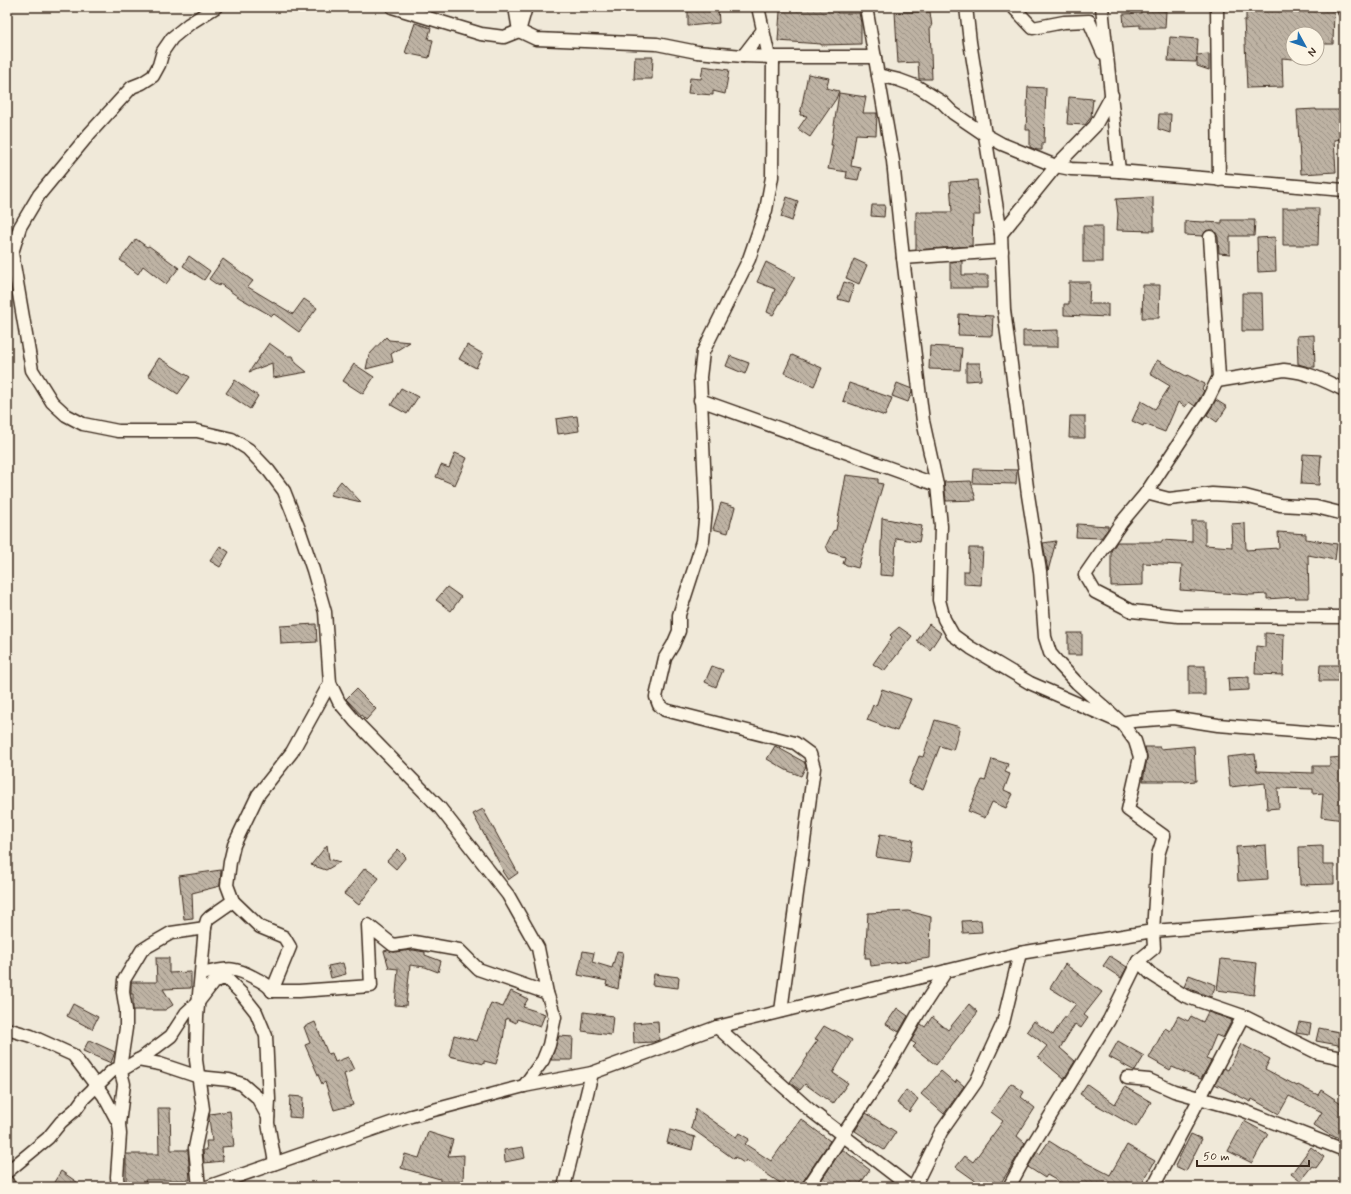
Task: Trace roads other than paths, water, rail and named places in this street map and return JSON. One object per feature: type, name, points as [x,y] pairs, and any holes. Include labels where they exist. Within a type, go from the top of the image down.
[{"type":"street","points":[[216,7],[189,24],[172,38],[162,51],[159,65],[153,76],[132,87],[84,139],[39,194],[20,227],[12,253],[32,370],[52,402],[66,415],[83,424],[118,431],[197,431],[232,439],[248,449],[269,471],[284,490],[313,570],[325,612],[330,683],[339,702],[355,721],[440,808],[508,895],[538,948],[547,994],[555,1017],[549,1045],[543,1060],[524,1086]]},
{"type":"street","points":[[392,7],[481,34],[504,37],[520,31],[536,39],[657,44],[697,52],[743,56],[875,57]]},
{"type":"street","points":[[515,7],[520,31]]},
{"type":"street","points":[[520,31],[526,7]]},
{"type":"street","points":[[758,7],[771,57],[772,177],[766,210],[749,259],[703,352],[700,377],[706,510],[703,541],[679,615],[679,631],[665,658],[656,697],[659,705],[665,710],[795,743],[810,754],[814,768],[781,1011]]},
{"type":"street","points":[[866,7],[893,161],[923,421],[937,485],[941,526],[939,600],[944,619],[954,635],[971,648],[1030,683],[1122,723],[1173,718],[1226,726],[1344,735]]},
{"type":"street","points":[[966,7],[984,134],[1001,234],[1004,310],[1028,495],[1040,571],[1045,638],[1050,653],[1060,665],[1077,683],[1122,723],[1135,741],[1140,757],[1128,810],[1164,836],[1158,855],[1153,931],[1154,948],[1138,961],[1109,1020],[1027,1154],[1009,1187]]},
{"type":"street","points":[[1013,7],[1033,28],[1064,22],[1089,21],[1107,64]]},
{"type":"street","points":[[1102,7],[1119,171]]},
{"type":"street","points":[[1217,7],[1219,180]]},
{"type":"street","points":[[743,56],[763,30]]},
{"type":"street","points":[[878,75],[899,80],[918,87],[942,102],[953,113],[984,134],[1002,144],[1056,166],[1071,169],[1119,171],[1344,190]]},
{"type":"street","points":[[1001,234],[1056,166],[1096,126],[1112,95]]},
{"type":"street","points":[[1210,238],[1219,377],[1207,401],[1146,493],[1121,523],[1085,575],[1094,592],[1132,611],[1178,616],[1344,618]]},
{"type":"street","points":[[903,258],[1002,251]]},
{"type":"street","points":[[1217,381],[1278,370],[1288,370],[1320,377],[1344,390]]},
{"type":"street","points":[[700,400],[937,485]]},
{"type":"street","points":[[1146,493],[1169,499],[1212,494],[1245,496],[1280,505],[1316,507],[1344,514]]},
{"type":"street","points":[[272,991],[290,947],[284,937],[260,927],[233,901],[227,885],[230,862],[234,845],[258,795],[292,752],[330,683]]},
{"type":"street","points":[[199,1187],[195,1148],[203,1109],[196,1060],[205,928],[207,920],[210,917],[233,901]]},
{"type":"street","points":[[207,1187],[411,1116],[524,1086],[592,1073],[717,1027],[1020,953],[1153,931],[1344,916]]},
{"type":"street","points":[[272,991],[299,991],[371,986],[368,925],[393,945],[414,942],[458,950],[478,969],[547,994]]},
{"type":"street","points":[[118,1187],[119,1124],[124,1084],[120,1068],[126,1028],[126,1010],[123,992],[124,980],[142,950],[171,933],[205,928]]},
{"type":"street","points":[[914,1187],[941,1132],[976,1082],[1003,1023],[1020,953]]},
{"type":"street","points":[[1138,961],[1151,974],[1186,996],[1243,1016],[1318,1053],[1344,1060]]},
{"type":"street","points":[[201,974],[236,969],[269,985],[272,991]]},
{"type":"street","points":[[808,1187],[885,1072],[918,1014],[946,971]]},
{"type":"street","points":[[7,1172],[48,1138],[61,1122],[76,1109],[84,1098],[112,1071],[125,1068],[172,1036],[186,1013],[199,1001],[213,983],[225,977],[241,993],[256,1012],[266,1036],[269,1099],[268,1123],[276,1164]]},
{"type":"street","points":[[1153,1187],[1243,1016]]},
{"type":"street","points":[[717,1027],[810,1110],[910,1187]]},
{"type":"street","points":[[7,1029],[31,1036],[73,1055],[104,1096],[119,1124]]},
{"type":"street","points":[[138,1060],[160,1064],[199,1076],[229,1080],[242,1084],[257,1098],[268,1117]]},
{"type":"street","points":[[564,1187],[592,1073]]},
{"type":"street","points":[[1127,1078],[1149,1080],[1174,1091],[1242,1110],[1344,1150]]},
{"type":"street","points":[[7,1182],[9,1187]]}]
